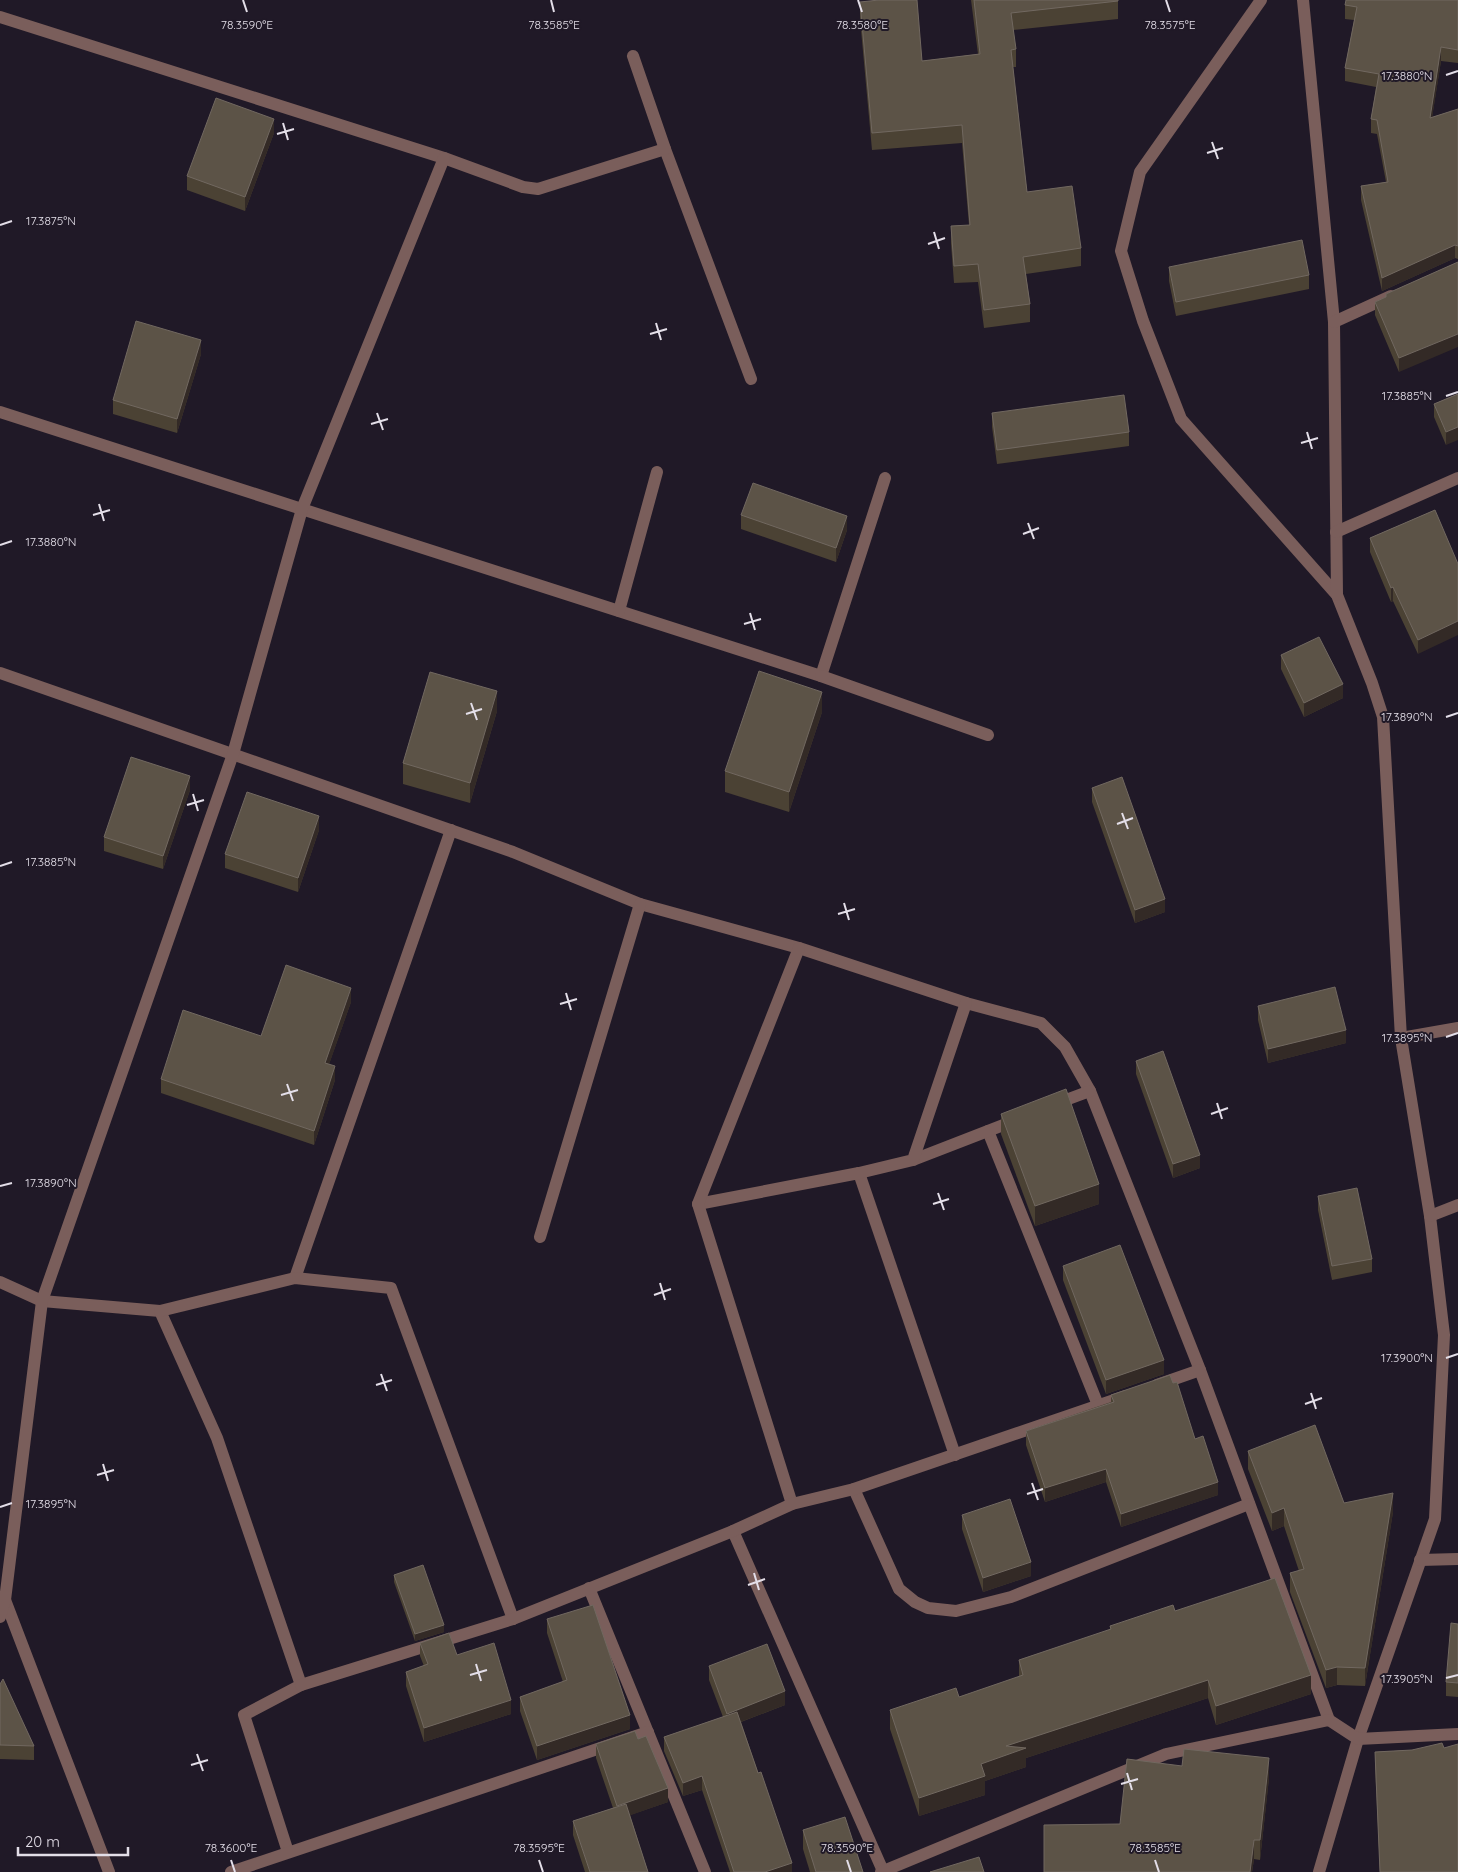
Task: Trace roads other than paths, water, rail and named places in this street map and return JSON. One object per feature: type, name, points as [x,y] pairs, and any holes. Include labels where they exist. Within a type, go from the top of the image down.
[{"type":"street","points":[[1261,0],[1140,172],[1121,251],[1143,321],[1181,419],[1337,595],[1383,716],[1402,1038],[1430,1216],[1444,1335],[1435,1518],[1358,1739],[1318,1872]]},
{"type":"street","points":[[1303,0],[1334,322],[1337,595]]},
{"type":"street","points":[[0,17],[444,158],[523,187],[538,190],[665,149]]},
{"type":"street","points":[[633,56],[665,149],[751,379]]},
{"type":"street","points":[[0,1617],[5,1600],[42,1301],[233,754],[302,509],[444,158]]},
{"type":"street","points":[[1334,322],[1405,290]]},
{"type":"street","points":[[0,412],[821,676],[988,735]]},
{"type":"street","points":[[619,611],[657,472]]},
{"type":"street","points":[[821,676],[885,478]]},
{"type":"street","points":[[1336,532],[1458,478]]},
{"type":"street","points":[[0,673],[513,852],[640,904],[800,948],[966,1003],[1041,1023],[1065,1047],[1090,1091],[1200,1370],[1329,1720],[1358,1739],[1458,1734]]},
{"type":"street","points":[[295,1278],[451,830]]},
{"type":"street","points":[[540,1237],[640,904]]},
{"type":"street","points":[[792,1504],[698,1204],[800,948]]},
{"type":"street","points":[[913,1160],[966,1003]]},
{"type":"street","points":[[1402,1038],[1458,1028]]},
{"type":"street","points":[[1044,1109],[1090,1091]]},
{"type":"street","points":[[698,1204],[859,1173],[913,1160],[1025,1116]]},
{"type":"street","points":[[988,1131],[1098,1405]]},
{"type":"street","points":[[859,1173],[955,1455]]},
{"type":"street","points":[[1430,1216],[1458,1205]]},
{"type":"street","points":[[0,1282],[42,1301],[160,1311],[295,1278],[390,1288],[513,1619]]},
{"type":"street","points":[[160,1311],[217,1438],[301,1685]]},
{"type":"street","points":[[288,1852],[244,1715],[301,1685],[513,1619],[733,1531],[792,1504],[854,1489],[1200,1370]]},
{"type":"street","points":[[854,1489],[899,1590],[915,1602],[928,1608],[956,1611],[1011,1597],[1249,1504]]},
{"type":"street","points":[[733,1531],[882,1872],[1166,1754],[1329,1720]]},
{"type":"street","points":[[1420,1560],[1458,1559]]},
{"type":"street","points":[[589,1588],[705,1872]]},
{"type":"street","points":[[5,1600],[109,1872]]},
{"type":"street","points":[[231,1872],[648,1732]]}]
